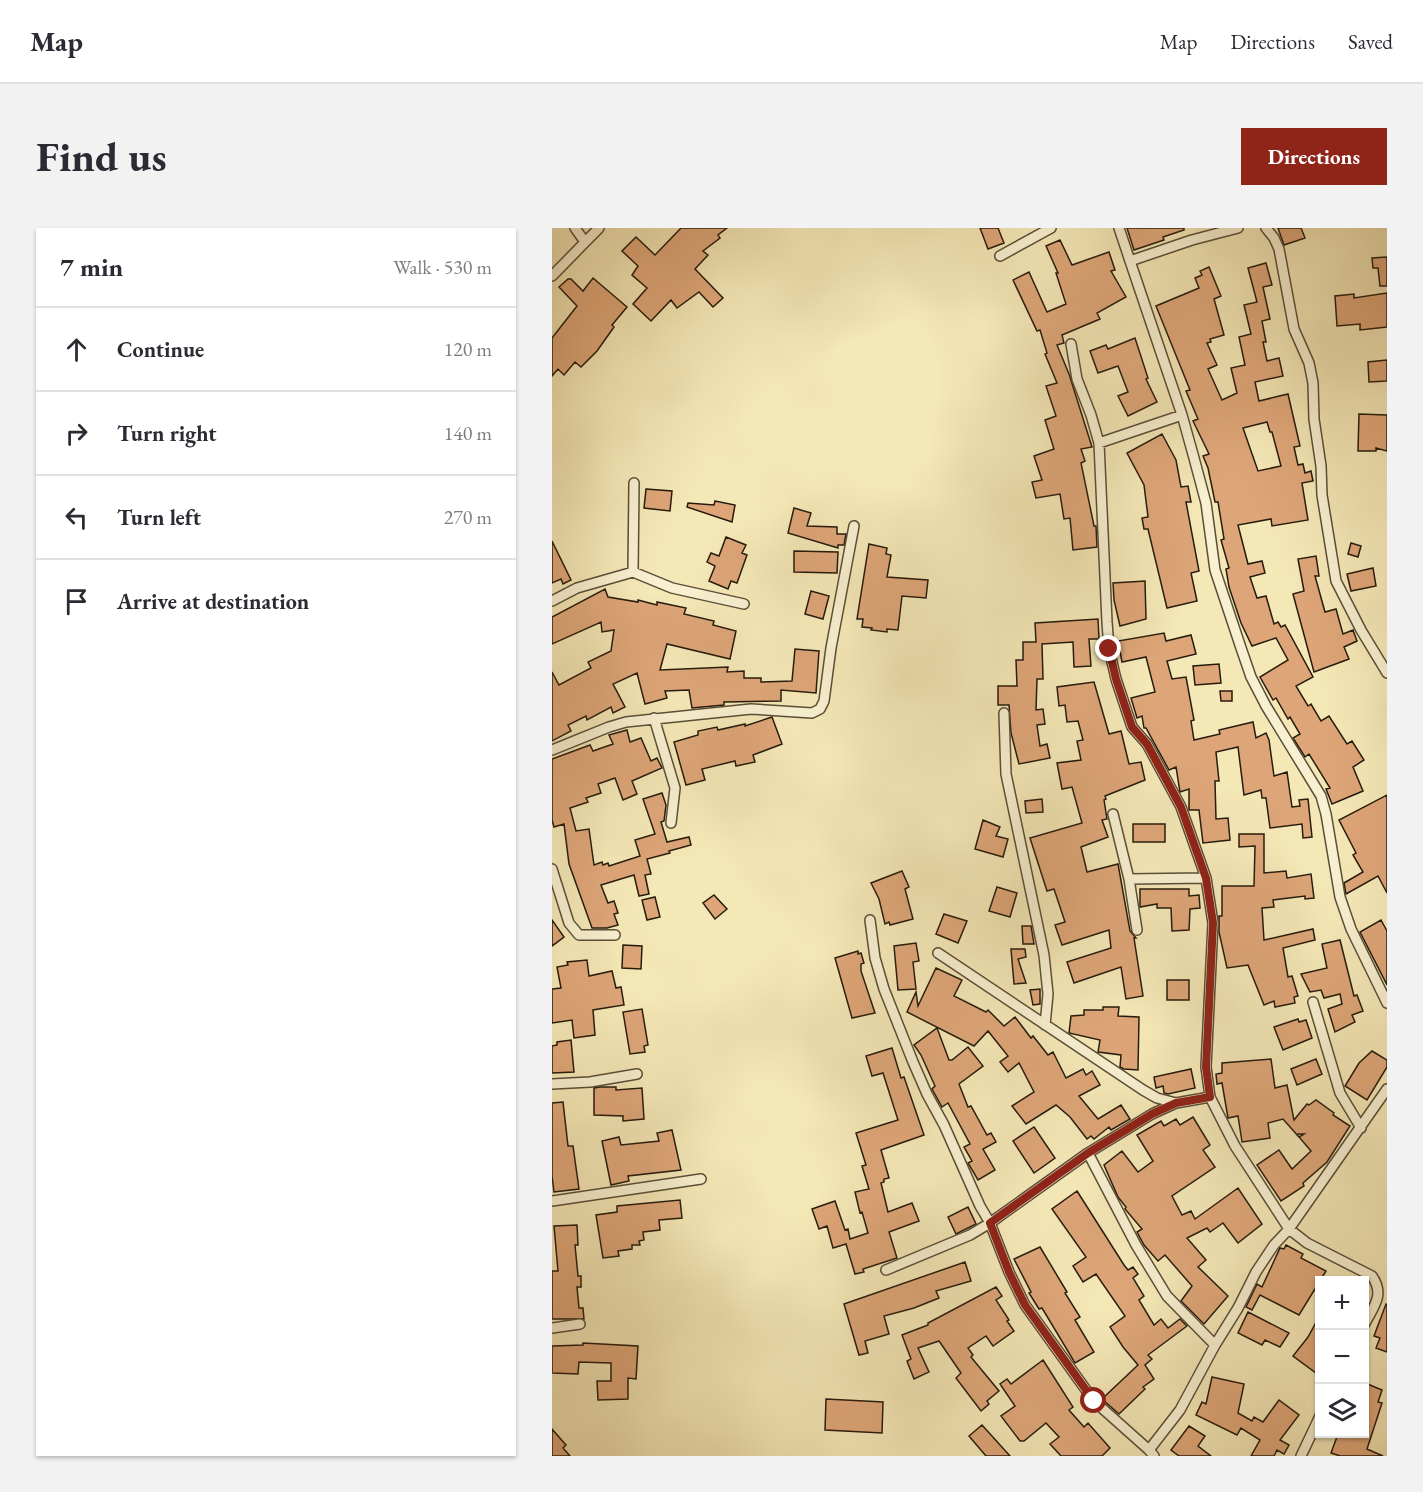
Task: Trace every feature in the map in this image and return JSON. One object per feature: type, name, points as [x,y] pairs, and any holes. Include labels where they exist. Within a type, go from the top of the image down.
[{"type":"street","points":[[575,228],[585,242]]},
{"type":"street","points":[[552,276],[599,228]]},
{"type":"street","points":[[1000,256],[1051,228]]},
{"type":"street","points":[[1119,228],[1182,415],[1206,503],[1215,570],[1241,648],[1251,676],[1266,706],[1321,796],[1340,897],[1351,929],[1387,1003]]},
{"type":"street","points":[[1130,261],[1192,240],[1238,228]]},
{"type":"street","points":[[1266,228],[1279,249],[1294,329],[1309,363],[1313,384],[1314,419],[1321,466],[1325,521],[1336,581],[1361,630],[1387,673]]},
{"type":"street","points":[[1071,344],[1077,379],[1099,443],[1107,622],[1109,649],[1116,679],[1132,727],[1147,744],[1181,807],[1206,878],[1213,923],[1206,1067],[1210,1097],[1235,1146],[1289,1229],[1308,1243],[1372,1276],[1378,1284],[1379,1294],[1369,1316]]},
{"type":"street","points":[[1099,443],[1182,415]]},
{"type":"street","points":[[633,572],[634,483]]},
{"type":"street","points":[[552,750],[609,727],[654,718],[708,715],[751,709],[812,713],[820,709],[827,689],[831,648],[854,526]]},
{"type":"street","points":[[552,601],[577,588],[633,572],[672,588],[744,604]]},
{"type":"street","points":[[1004,713],[1006,774],[1044,955],[1048,994],[1045,1025]]},
{"type":"street","points":[[654,718],[675,788],[671,823]]},
{"type":"street","points":[[1113,814],[1129,879],[1137,930]]},
{"type":"street","points":[[552,870],[568,922],[579,935],[615,935]]},
{"type":"street","points":[[1129,879],[1206,878]]},
{"type":"street","points":[[870,920],[875,958],[884,989],[927,1094],[990,1223],[1025,1305],[1094,1401],[1151,1453],[1180,1410],[1256,1272],[1274,1245],[1289,1229],[1387,1089]]},
{"type":"street","points":[[938,953],[1143,1090],[1157,1098],[1176,1103]]},
{"type":"street","points":[[1313,1002],[1340,1093],[1361,1128]]},
{"type":"street","points":[[552,1084],[590,1082],[637,1074]]},
{"type":"street","points":[[886,1270],[970,1235],[1088,1153],[1152,1114],[1176,1103],[1210,1097]]},
{"type":"street","points":[[1088,1153],[1136,1245],[1167,1296],[1215,1346]]},
{"type":"street","points":[[552,1201],[700,1179]]},
{"type":"street","points":[[552,1328],[580,1324]]},
{"type":"street","points":[[1301,1456],[1315,1427]]},
{"type":"building","points":[[681,228],[727,228],[718,235],[720,238],[703,251],[708,255],[695,269],[723,298],[713,307],[699,292],[677,308],[671,300],[651,321],[633,304],[647,288],[632,275],[638,266],[622,251],[636,237],[655,255]]},
{"type":"building","points":[[980,228],[998,228],[1004,243],[988,249]]},
{"type":"building","points":[[1127,228],[1184,228],[1184,230],[1163,237],[1164,240],[1134,250]]},
{"type":"building","points":[[1278,228],[1301,228],[1305,238],[1284,245]]},
{"type":"building","points":[[1060,240],[1072,265],[1109,252],[1115,270],[1111,271],[1126,297],[1097,313],[1100,319],[1062,335],[1064,343],[1057,345],[1069,374],[1092,447],[1081,449],[1085,461],[1081,463],[1094,526],[1096,526],[1097,547],[1073,550],[1070,518],[1064,519],[1060,494],[1036,498],[1032,482],[1042,480],[1034,456],[1054,449],[1045,420],[1056,416],[1046,386],[1057,383],[1045,354],[1047,353],[1040,330],[1037,331],[1013,280],[1029,272],[1047,312],[1066,304],[1056,273],[1058,273],[1046,246]]},
{"type":"building","points":[[1387,257],[1387,286],[1380,286],[1378,268],[1373,268],[1372,258]]},
{"type":"building","points":[[1266,263],[1272,285],[1263,287],[1270,319],[1262,321],[1266,342],[1263,342],[1267,361],[1279,358],[1283,376],[1255,382],[1259,401],[1288,394],[1300,446],[1294,447],[1298,465],[1303,464],[1305,473],[1311,471],[1313,481],[1302,483],[1308,520],[1272,526],[1271,519],[1238,525],[1248,564],[1262,561],[1265,573],[1250,577],[1257,598],[1266,596],[1274,624],[1278,622],[1281,627],[1285,625],[1313,677],[1296,686],[1308,706],[1311,704],[1321,721],[1329,716],[1347,744],[1352,741],[1364,760],[1353,767],[1363,791],[1332,804],[1326,789],[1330,788],[1309,754],[1305,757],[1293,738],[1300,734],[1276,698],[1273,700],[1260,677],[1288,660],[1276,638],[1252,646],[1241,623],[1229,587],[1226,569],[1229,568],[1221,540],[1224,539],[1218,502],[1215,502],[1208,468],[1203,456],[1209,454],[1193,421],[1198,419],[1186,391],[1190,390],[1156,306],[1199,288],[1195,278],[1202,275],[1200,271],[1209,267],[1221,296],[1214,299],[1224,335],[1210,339],[1211,342],[1207,343],[1217,365],[1208,369],[1222,400],[1237,393],[1231,368],[1245,365],[1239,337],[1251,334],[1244,305],[1257,302],[1248,268]],"holes":[[[1267,422],[1272,432],[1281,466],[1258,471],[1243,428]]]},
{"type":"building","points":[[593,278],[627,307],[612,325],[614,327],[597,351],[581,367],[575,362],[564,375],[558,369],[552,376],[552,338],[577,306],[559,287],[571,279],[583,291]]},
{"type":"building","points":[[1387,293],[1387,327],[1360,330],[1360,324],[1337,326],[1335,296],[1354,294],[1354,298]]},
{"type":"building","points":[[1135,338],[1148,378],[1146,379],[1157,402],[1128,416],[1118,396],[1128,392],[1118,366],[1098,373],[1090,351],[1106,345],[1108,349]]},
{"type":"building","points":[[1387,360],[1387,381],[1369,382],[1368,362]]},
{"type":"building","points":[[1359,414],[1387,415],[1387,451],[1376,448],[1376,451],[1358,451]]},
{"type":"building","points":[[1162,434],[1176,460],[1181,487],[1188,486],[1191,502],[1186,502],[1199,571],[1191,573],[1197,601],[1167,608],[1148,529],[1144,529],[1142,518],[1148,517],[1144,485],[1127,453]]},
{"type":"building","points":[[646,489],[672,491],[670,511],[644,508]]},
{"type":"building","points":[[715,501],[735,505],[732,522],[687,507],[688,503],[714,505]]},
{"type":"building","points":[[794,508],[811,513],[807,526],[837,527],[837,534],[846,534],[844,545],[838,545],[838,548],[788,533]]},
{"type":"building","points":[[726,537],[746,545],[742,553],[747,555],[737,583],[731,581],[728,589],[709,581],[715,566],[707,562],[711,553],[719,556]]},
{"type":"building","points":[[552,541],[571,580],[563,584],[561,579],[552,583]]},
{"type":"building","points":[[1351,543],[1361,546],[1358,557],[1348,554]]},
{"type":"building","points":[[869,544],[887,548],[886,554],[891,555],[887,577],[928,580],[926,598],[902,596],[898,630],[887,629],[887,632],[871,630],[872,628],[862,627],[863,619],[857,619]]},
{"type":"building","points":[[794,551],[838,552],[837,573],[794,572]]},
{"type":"building","points":[[1316,556],[1319,576],[1315,576],[1325,612],[1336,609],[1343,634],[1353,630],[1357,641],[1344,647],[1349,659],[1314,672],[1293,594],[1304,591],[1298,559]]},
{"type":"building","points":[[1373,568],[1376,586],[1351,591],[1347,574]]},
{"type":"building","points":[[1145,581],[1146,619],[1120,626],[1113,583]]},
{"type":"building","points":[[605,589],[608,597],[638,602],[638,600],[657,605],[657,602],[686,608],[684,614],[714,621],[713,625],[736,631],[730,659],[667,644],[660,670],[728,667],[727,672],[744,671],[744,678],[761,678],[761,682],[792,681],[795,649],[819,651],[816,693],[781,690],[781,701],[724,702],[724,705],[692,708],[689,690],[665,691],[667,698],[645,704],[637,673],[613,684],[625,707],[613,713],[611,707],[587,720],[586,716],[568,725],[571,731],[552,741],[552,672],[559,685],[591,668],[588,662],[611,651],[614,630],[602,632],[601,622],[552,644],[552,617]]},
{"type":"building","points":[[811,591],[829,596],[823,619],[805,614]]},
{"type":"building","points":[[1098,619],[1099,639],[1089,639],[1091,666],[1074,667],[1073,642],[1042,644],[1043,679],[1037,679],[1036,710],[1043,709],[1045,724],[1037,725],[1040,746],[1047,744],[1050,758],[1019,764],[1011,733],[1009,705],[998,705],[998,686],[1017,686],[1016,660],[1023,660],[1023,642],[1036,642],[1035,623]]},
{"type":"building","points":[[1164,633],[1166,641],[1191,635],[1196,654],[1167,661],[1172,679],[1186,677],[1194,720],[1191,721],[1194,740],[1220,734],[1219,730],[1253,722],[1256,738],[1266,733],[1269,740],[1274,776],[1287,772],[1292,807],[1300,806],[1299,800],[1308,799],[1312,837],[1303,838],[1302,824],[1270,828],[1266,798],[1262,798],[1261,790],[1244,795],[1238,747],[1216,752],[1219,781],[1215,781],[1216,819],[1228,818],[1230,840],[1203,843],[1199,810],[1189,810],[1189,789],[1180,792],[1176,767],[1169,770],[1144,728],[1142,716],[1137,718],[1131,698],[1155,692],[1146,657],[1122,662],[1118,641]]},
{"type":"building","points":[[1219,664],[1221,683],[1195,685],[1193,666]]},
{"type":"building","points":[[1094,682],[1109,734],[1121,731],[1129,764],[1141,762],[1145,780],[1105,796],[1107,819],[1102,820],[1108,837],[1081,847],[1087,872],[1118,864],[1130,931],[1136,938],[1134,938],[1143,996],[1126,999],[1121,967],[1074,983],[1067,962],[1111,948],[1109,930],[1062,945],[1055,925],[1065,922],[1054,889],[1047,891],[1030,838],[1082,823],[1072,787],[1062,789],[1057,763],[1081,760],[1077,741],[1083,740],[1078,721],[1067,722],[1065,705],[1059,706],[1057,687]]},
{"type":"building","points":[[1220,691],[1232,691],[1232,701],[1221,701]]},
{"type":"building","points":[[772,717],[782,744],[753,755],[755,762],[736,766],[735,761],[702,769],[705,780],[686,785],[674,742],[698,735],[698,731],[717,727],[718,730],[745,724],[745,726]]},
{"type":"building","points":[[627,730],[630,742],[641,738],[651,761],[657,758],[662,768],[632,781],[637,794],[623,800],[615,778],[598,784],[601,793],[586,798],[588,802],[570,808],[576,831],[589,829],[594,865],[602,862],[603,865],[608,863],[609,866],[640,856],[635,840],[655,834],[643,799],[662,793],[666,805],[664,821],[661,822],[667,842],[689,837],[691,845],[647,859],[651,874],[645,875],[649,894],[639,896],[634,875],[601,885],[608,903],[614,901],[618,913],[614,914],[618,925],[592,928],[569,864],[564,824],[554,827],[552,820],[552,759],[590,745],[593,751],[613,744],[609,735]]},
{"type":"building","points":[[1387,795],[1387,893],[1378,876],[1346,894],[1344,883],[1363,872],[1353,855],[1356,853],[1339,820]]},
{"type":"building","points":[[1042,799],[1043,812],[1026,813],[1025,801]]},
{"type":"building","points":[[983,820],[1000,827],[996,836],[1008,839],[1003,857],[975,849]]},
{"type":"building","points":[[1133,824],[1165,824],[1165,842],[1133,842]]},
{"type":"building","points":[[1239,834],[1264,834],[1264,873],[1286,871],[1287,878],[1311,874],[1314,898],[1305,899],[1305,896],[1273,900],[1274,907],[1262,908],[1264,940],[1313,929],[1315,940],[1283,948],[1288,977],[1292,976],[1298,996],[1294,997],[1295,1003],[1275,1007],[1274,1001],[1264,1005],[1248,965],[1227,968],[1219,932],[1219,916],[1222,916],[1222,886],[1254,886],[1255,846],[1239,847]]},
{"type":"building","points":[[902,871],[909,887],[905,889],[913,919],[890,925],[889,922],[885,924],[879,899],[871,883]]},
{"type":"building","points":[[997,887],[1017,893],[1010,917],[989,911]]},
{"type":"building","points":[[1140,889],[1189,889],[1189,896],[1199,895],[1200,908],[1190,909],[1189,930],[1172,931],[1171,908],[1157,908],[1157,904],[1140,907]]},
{"type":"building","points":[[714,895],[727,909],[715,919],[703,903]]},
{"type":"building","points":[[655,897],[660,917],[647,920],[642,900]]},
{"type":"building","points":[[944,914],[967,921],[958,943],[936,934]]},
{"type":"building","points":[[552,920],[564,937],[552,946]]},
{"type":"building","points":[[1381,920],[1387,931],[1387,985],[1360,932]]},
{"type":"building","points":[[1022,926],[1031,926],[1034,944],[1023,944]]},
{"type":"building","points":[[1340,940],[1354,996],[1357,995],[1363,1011],[1352,1015],[1355,1022],[1335,1032],[1328,1009],[1342,1004],[1340,994],[1324,998],[1321,990],[1310,992],[1301,974],[1327,968],[1322,944]]},
{"type":"building","points":[[916,943],[919,961],[913,962],[916,989],[898,990],[894,946]]},
{"type":"building","points":[[623,945],[642,946],[641,969],[622,968]]},
{"type":"building","points":[[1011,949],[1025,949],[1026,957],[1018,959],[1026,983],[1014,984]]},
{"type":"building","points":[[858,951],[864,963],[861,964],[861,971],[875,1013],[852,1018],[835,958]]},
{"type":"building","points":[[587,960],[589,976],[612,971],[616,988],[621,987],[624,1005],[593,1010],[595,1035],[574,1038],[572,1020],[552,1023],[552,989],[561,988],[557,967],[568,965],[567,962]]},
{"type":"building","points":[[936,968],[962,980],[954,996],[986,1012],[988,1010],[1004,1026],[1015,1017],[1048,1055],[1053,1052],[1066,1078],[1083,1069],[1086,1075],[1092,1071],[1100,1085],[1079,1096],[1098,1119],[1121,1105],[1130,1119],[1111,1130],[1109,1127],[1094,1139],[1091,1136],[1087,1139],[1070,1117],[1056,1105],[1026,1124],[1012,1106],[1034,1092],[1019,1063],[1008,1072],[1000,1062],[1008,1056],[988,1031],[974,1046],[907,1012],[916,992],[918,1006]]},
{"type":"building","points":[[1167,980],[1189,980],[1189,1000],[1167,1000]]},
{"type":"building","points":[[1040,989],[1040,1004],[1033,1005],[1030,990]]},
{"type":"building","points":[[1103,1007],[1119,1007],[1118,1016],[1139,1017],[1138,1070],[1120,1067],[1121,1055],[1098,1052],[1100,1040],[1069,1033],[1071,1016],[1084,1015],[1084,1010],[1103,1010]]},
{"type":"building","points":[[642,1009],[648,1045],[644,1046],[645,1052],[630,1054],[623,1012]]},
{"type":"building","points":[[1298,1019],[1299,1022],[1306,1020],[1312,1038],[1283,1050],[1274,1027]]},
{"type":"building","points":[[937,1028],[949,1060],[968,1047],[983,1066],[959,1084],[968,1107],[971,1106],[987,1135],[991,1133],[996,1142],[983,1149],[995,1170],[978,1180],[968,1163],[972,1161],[964,1147],[970,1144],[948,1103],[942,1107],[932,1089],[935,1086],[921,1055],[914,1045]]},
{"type":"building","points":[[571,1040],[574,1072],[552,1073],[552,1046],[557,1045],[557,1042]]},
{"type":"building","points":[[892,1048],[901,1078],[904,1077],[924,1135],[881,1150],[889,1178],[884,1179],[881,1183],[888,1212],[912,1203],[919,1221],[889,1232],[897,1258],[863,1269],[864,1272],[855,1274],[846,1244],[833,1248],[827,1226],[819,1229],[812,1209],[835,1201],[845,1230],[848,1229],[850,1239],[868,1233],[855,1192],[869,1189],[862,1166],[866,1165],[856,1133],[898,1120],[883,1073],[872,1076],[866,1056]]},
{"type":"building","points":[[1372,1051],[1387,1060],[1387,1067],[1367,1100],[1345,1086],[1359,1063]]},
{"type":"building","points":[[1271,1059],[1275,1088],[1287,1085],[1294,1120],[1307,1104],[1316,1100],[1350,1126],[1327,1162],[1303,1183],[1304,1186],[1281,1201],[1257,1165],[1279,1150],[1292,1169],[1311,1151],[1299,1137],[1304,1134],[1298,1134],[1298,1136],[1283,1119],[1268,1123],[1270,1138],[1242,1142],[1238,1116],[1228,1118],[1222,1083],[1217,1084],[1216,1074],[1222,1073],[1222,1063]]},
{"type":"building","points":[[1316,1059],[1322,1074],[1297,1085],[1291,1069]]},
{"type":"building","points":[[1191,1069],[1195,1088],[1168,1094],[1164,1093],[1163,1086],[1156,1088],[1154,1077]]},
{"type":"building","points":[[616,1087],[616,1090],[642,1088],[644,1119],[623,1121],[623,1116],[594,1115],[594,1088]]},
{"type":"building","points":[[563,1102],[568,1146],[573,1146],[579,1189],[554,1192],[552,1103]]},
{"type":"building","points":[[1193,1117],[1210,1145],[1203,1150],[1215,1167],[1172,1196],[1182,1215],[1191,1211],[1195,1219],[1238,1188],[1262,1224],[1238,1243],[1223,1223],[1210,1232],[1207,1228],[1187,1238],[1206,1260],[1198,1267],[1228,1296],[1204,1324],[1181,1301],[1192,1286],[1165,1255],[1158,1261],[1144,1245],[1137,1232],[1142,1229],[1125,1209],[1104,1165],[1122,1151],[1138,1172],[1153,1161],[1137,1135],[1161,1121],[1164,1126],[1176,1119],[1180,1125]]},
{"type":"building","points":[[1034,1127],[1055,1158],[1034,1173],[1013,1141]]},
{"type":"building","points":[[672,1130],[681,1170],[628,1176],[629,1181],[611,1185],[602,1141],[619,1137],[621,1145],[659,1141],[657,1133]]},
{"type":"building","points":[[1077,1191],[1124,1265],[1128,1270],[1133,1267],[1138,1274],[1133,1278],[1144,1296],[1139,1300],[1154,1325],[1161,1319],[1168,1328],[1180,1319],[1187,1326],[1148,1355],[1152,1359],[1145,1365],[1154,1379],[1143,1387],[1145,1389],[1119,1414],[1102,1399],[1138,1365],[1110,1327],[1125,1316],[1096,1274],[1083,1282],[1073,1266],[1086,1257],[1052,1209]]},
{"type":"building","points":[[680,1200],[682,1218],[659,1220],[660,1230],[643,1232],[644,1240],[639,1241],[640,1245],[632,1245],[632,1249],[618,1251],[619,1256],[603,1258],[596,1215],[617,1212],[617,1206]]},
{"type":"building","points":[[968,1207],[976,1224],[956,1234],[948,1217]]},
{"type":"building","points":[[577,1225],[578,1245],[575,1245],[581,1287],[577,1287],[579,1308],[583,1308],[584,1319],[552,1319],[552,1271],[558,1271],[554,1226]]},
{"type":"building","points":[[1286,1245],[1303,1254],[1301,1258],[1326,1271],[1323,1276],[1315,1276],[1315,1289],[1299,1315],[1260,1295],[1252,1310],[1246,1307],[1257,1284],[1262,1287],[1280,1248],[1284,1249]]},
{"type":"building","points":[[1040,1247],[1080,1317],[1075,1320],[1094,1352],[1075,1363],[1042,1308],[1039,1309],[1029,1293],[1031,1292],[1014,1259]]},
{"type":"building","points":[[965,1262],[971,1281],[936,1291],[939,1298],[884,1316],[889,1334],[865,1341],[868,1353],[859,1355],[844,1304]]},
{"type":"building","points":[[996,1287],[1002,1296],[996,1300],[1014,1331],[993,1346],[986,1336],[968,1348],[973,1355],[971,1357],[999,1391],[987,1401],[989,1404],[981,1411],[956,1378],[961,1373],[939,1341],[918,1348],[929,1372],[914,1379],[907,1361],[911,1359],[902,1335],[928,1325]]},
{"type":"building","points":[[1386,1304],[1387,1352],[1376,1348],[1380,1338],[1374,1336]]},
{"type":"building","points":[[1248,1312],[1289,1333],[1280,1347],[1265,1340],[1262,1345],[1238,1333]]},
{"type":"building","points":[[1315,1324],[1315,1372],[1293,1356]]},
{"type":"building","points":[[583,1343],[638,1346],[636,1379],[628,1378],[628,1399],[598,1400],[597,1381],[611,1381],[611,1363],[579,1362],[578,1374],[552,1373],[552,1346],[583,1345]]},
{"type":"building","points":[[1043,1360],[1073,1407],[1069,1410],[1084,1427],[1088,1423],[1110,1448],[1102,1456],[1061,1456],[1050,1444],[1059,1437],[1046,1423],[1024,1441],[1020,1441],[1001,1416],[1015,1406],[1000,1384],[1007,1379],[1011,1384]]},
{"type":"building","points":[[1212,1377],[1244,1384],[1238,1413],[1252,1421],[1254,1417],[1263,1422],[1279,1400],[1299,1415],[1280,1440],[1289,1445],[1284,1454],[1277,1450],[1274,1456],[1251,1456],[1260,1440],[1241,1428],[1237,1435],[1196,1415],[1202,1402],[1206,1404]]},
{"type":"building","points":[[1369,1385],[1382,1390],[1378,1402],[1382,1403],[1367,1449],[1383,1456],[1340,1456],[1331,1453],[1337,1438],[1369,1438]]},
{"type":"building","points":[[826,1399],[883,1402],[882,1433],[825,1430]]},
{"type":"building","points":[[982,1425],[1010,1456],[986,1456],[969,1436]]},
{"type":"building","points":[[1189,1426],[1205,1436],[1198,1446],[1211,1456],[1179,1456],[1171,1450]]},
{"type":"building","points":[[552,1429],[566,1445],[563,1448],[570,1456],[552,1456]]},
{"type":"route","points":[[1094,1401],[1025,1305],[990,1223],[1088,1153],[1152,1114],[1176,1103],[1210,1097],[1206,1067],[1213,923],[1206,878],[1181,807],[1147,744],[1132,727],[1109,649]]}]
